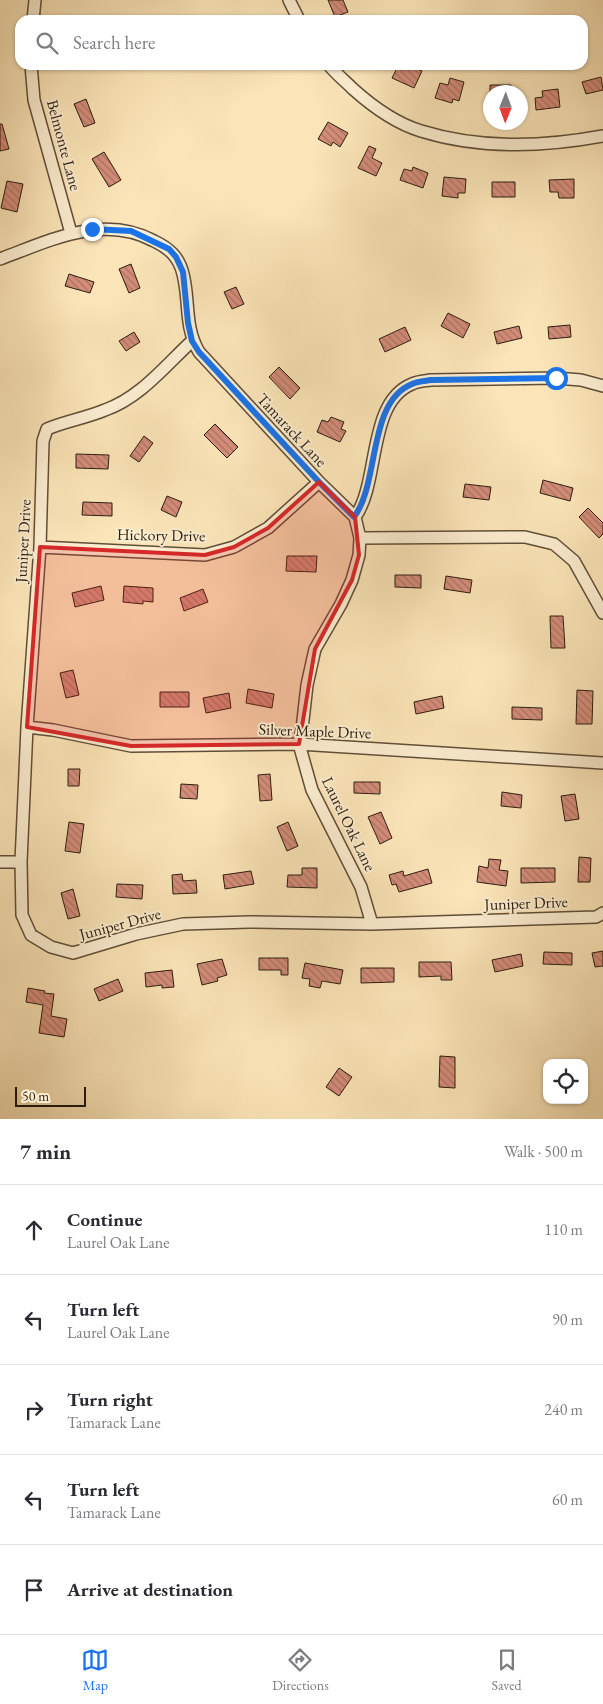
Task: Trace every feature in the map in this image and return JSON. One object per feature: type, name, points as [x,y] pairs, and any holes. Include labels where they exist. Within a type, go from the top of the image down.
[{"type":"street","points":[[34,15],[35,0]]},
{"type":"street","points":[[289,0],[296,15]]},
{"type":"street","name":"Belmonte Lane","points":[[31,70],[34,100],[71,233]]},
{"type":"street","points":[[333,70],[371,104],[390,117],[420,131],[461,140],[526,144],[561,143],[603,136]]},
{"type":"street","name":"Tamarack Lane","points":[[0,259],[71,233],[92,229],[131,231],[169,249],[176,257],[183,272],[188,323],[192,341],[199,352],[319,482],[354,517],[360,538]]},
{"type":"street","name":"Juniper Drive","points":[[192,341],[134,395],[106,410],[65,422],[47,430],[43,440],[40,547],[27,727],[21,862],[22,915],[31,935],[51,948],[73,953],[136,934],[183,924],[249,922],[372,924],[596,917],[603,913]]},
{"type":"street","points":[[354,517],[361,508],[365,498],[384,415],[397,394],[412,384],[431,380],[556,378],[581,380],[603,386]]},
{"type":"street","name":"Hickory Drive","points":[[40,547],[205,555],[234,547],[268,528],[319,482]]},
{"type":"street","points":[[360,538],[525,537],[554,544],[574,561],[603,613]]},
{"type":"street","name":"Laurel Oak Lane","points":[[360,538],[359,555],[352,580],[341,604],[315,649],[307,685],[299,744],[312,790],[361,887],[372,924]]},
{"type":"street","name":"Silver Maple Drive","points":[[27,727],[52,730],[130,746],[299,744],[603,763]]},
{"type":"street","points":[[0,862],[21,862]]},
{"type":"highlighted area","points":[[319,482],[355,517],[359,555],[352,580],[315,649],[299,744],[131,746],[27,727],[40,547],[205,555],[234,547],[268,528]]},
{"type":"building","points":[[328,0],[343,0],[348,12],[334,15]]},
{"type":"building","points":[[396,70],[422,71],[414,88],[392,78]]},
{"type":"building","points":[[601,77],[603,90],[586,94],[582,82]]},
{"type":"building","points":[[450,78],[464,82],[459,101],[453,99],[452,103],[435,98],[440,83],[448,85]]},
{"type":"building","points":[[558,89],[560,107],[536,110],[535,98],[543,97],[542,91]]},
{"type":"building","points":[[86,99],[95,123],[84,127],[74,104]]},
{"type":"building","points":[[328,122],[348,133],[340,147],[333,142],[331,146],[318,139]]},
{"type":"building","points":[[0,124],[2,124],[9,149],[0,151]]},
{"type":"building","points":[[369,146],[376,149],[372,158],[382,163],[376,176],[358,168]]},
{"type":"building","points":[[104,152],[121,180],[109,187],[92,159]]},
{"type":"building","points":[[413,167],[428,173],[423,188],[400,180],[404,169],[412,171]]},
{"type":"building","points":[[444,177],[466,179],[465,193],[458,193],[458,198],[442,196]]},
{"type":"building","points":[[574,179],[574,198],[559,198],[558,192],[550,192],[549,180]]},
{"type":"building","points":[[7,181],[23,184],[17,212],[1,208]]},
{"type":"building","points":[[492,182],[515,182],[515,197],[492,197]]},
{"type":"building","points":[[131,264],[140,288],[129,293],[119,269]]},
{"type":"building","points":[[69,274],[94,282],[90,293],[65,286]]},
{"type":"building","points":[[236,287],[244,304],[232,309],[224,292]]},
{"type":"building","points":[[448,313],[470,324],[463,338],[441,326]]},
{"type":"building","points":[[570,325],[571,337],[549,339],[548,327]]},
{"type":"building","points":[[519,326],[522,338],[497,344],[494,332]]},
{"type":"building","points":[[405,327],[411,340],[385,352],[379,339]]},
{"type":"building","points":[[134,332],[140,342],[126,351],[119,341]]},
{"type":"building","points":[[279,367],[300,388],[290,399],[269,377]]},
{"type":"building","points":[[331,417],[344,422],[341,429],[346,431],[340,442],[317,432],[322,420],[328,422]]},
{"type":"building","points":[[215,424],[238,447],[227,458],[204,435]]},
{"type":"building","points":[[144,436],[153,443],[139,462],[130,456]]},
{"type":"building","points":[[76,454],[109,455],[108,469],[76,468]]},
{"type":"building","points":[[543,480],[573,488],[570,501],[540,493]]},
{"type":"building","points":[[465,484],[491,487],[489,500],[463,497]]},
{"type":"building","points":[[167,496],[182,502],[176,517],[161,510]]},
{"type":"building","points":[[83,502],[112,503],[112,516],[82,515]]},
{"type":"building","points":[[588,508],[603,523],[603,534],[599,538],[579,517]]},
{"type":"building","points":[[287,556],[317,556],[316,572],[286,571]]},
{"type":"building","points":[[395,575],[421,575],[421,588],[395,587]]},
{"type":"building","points":[[446,576],[472,580],[470,593],[444,589]]},
{"type":"building","points":[[101,586],[104,600],[75,607],[72,593]]},
{"type":"building","points":[[124,586],[153,588],[153,602],[143,601],[143,604],[123,602]]},
{"type":"building","points":[[203,589],[208,602],[184,611],[180,598]]},
{"type":"building","points":[[550,616],[563,616],[565,648],[551,648]]},
{"type":"building","points":[[73,670],[79,695],[66,698],[60,673]]},
{"type":"building","points":[[248,689],[274,694],[272,708],[246,703]]},
{"type":"building","points":[[577,690],[593,691],[592,724],[576,724]]},
{"type":"building","points":[[160,692],[189,692],[189,707],[160,707]]},
{"type":"building","points":[[229,693],[231,708],[206,713],[203,698]]},
{"type":"building","points":[[442,696],[444,708],[416,714],[414,702]]},
{"type":"building","points":[[512,707],[542,708],[542,720],[512,719]]},
{"type":"building","points":[[68,769],[80,769],[79,786],[68,786]]},
{"type":"building","points":[[270,774],[272,800],[260,801],[258,775]]},
{"type":"building","points":[[354,782],[380,782],[380,794],[354,793]]},
{"type":"building","points":[[181,784],[198,785],[197,799],[180,798]]},
{"type":"building","points":[[502,792],[522,795],[521,808],[501,806]]},
{"type":"building","points":[[575,794],[579,819],[565,821],[561,796]]},
{"type":"building","points":[[381,812],[392,838],[380,844],[368,817]]},
{"type":"building","points":[[69,822],[84,824],[80,853],[65,851]]},
{"type":"building","points":[[288,822],[298,846],[287,851],[277,827]]},
{"type":"building","points":[[579,857],[591,858],[590,882],[578,882]]},
{"type":"building","points":[[489,859],[501,860],[499,870],[508,871],[506,886],[477,882],[479,866],[488,868]]},
{"type":"building","points":[[302,868],[317,868],[317,888],[287,887],[288,875],[302,875]]},
{"type":"building","points":[[521,868],[555,868],[555,882],[521,883]]},
{"type":"building","points":[[428,869],[432,883],[399,892],[396,884],[392,885],[389,875],[403,871],[404,876]]},
{"type":"building","points":[[251,871],[254,884],[225,889],[223,875]]},
{"type":"building","points":[[182,874],[183,881],[196,880],[197,893],[173,894],[172,875]]},
{"type":"building","points":[[117,884],[143,885],[142,899],[116,897]]},
{"type":"building","points":[[73,889],[80,916],[68,919],[61,893]]},
{"type":"building","points":[[603,951],[603,966],[595,967],[592,953]]},
{"type":"building","points":[[544,952],[572,953],[572,965],[543,964]]},
{"type":"building","points":[[521,954],[523,966],[495,972],[492,960]]},
{"type":"building","points":[[259,958],[288,958],[288,975],[281,975],[281,970],[259,970]]},
{"type":"building","points":[[222,959],[227,975],[217,978],[218,981],[202,985],[197,964]]},
{"type":"building","points":[[419,962],[451,962],[452,980],[441,980],[441,976],[419,977]]},
{"type":"building","points":[[305,963],[343,970],[340,984],[322,981],[320,988],[309,986],[310,979],[302,978]]},
{"type":"building","points":[[361,968],[394,968],[394,982],[361,983]]},
{"type":"building","points":[[172,970],[174,987],[162,988],[162,985],[146,987],[145,973]]},
{"type":"building","points":[[118,979],[123,991],[99,1001],[94,989]]},
{"type":"building","points":[[28,988],[54,994],[51,1016],[67,1019],[64,1037],[39,1033],[43,1005],[26,1002]]},
{"type":"building","points":[[440,1056],[455,1057],[455,1088],[439,1087]]},
{"type":"building","points":[[339,1068],[352,1077],[339,1096],[326,1087]]},
{"type":"route","points":[[92,229],[131,231],[148,237],[169,249],[176,257],[183,272],[188,323],[192,341],[199,352],[319,482],[354,517],[361,508],[365,498],[384,415],[397,394],[412,384],[431,380],[556,378]]}]
